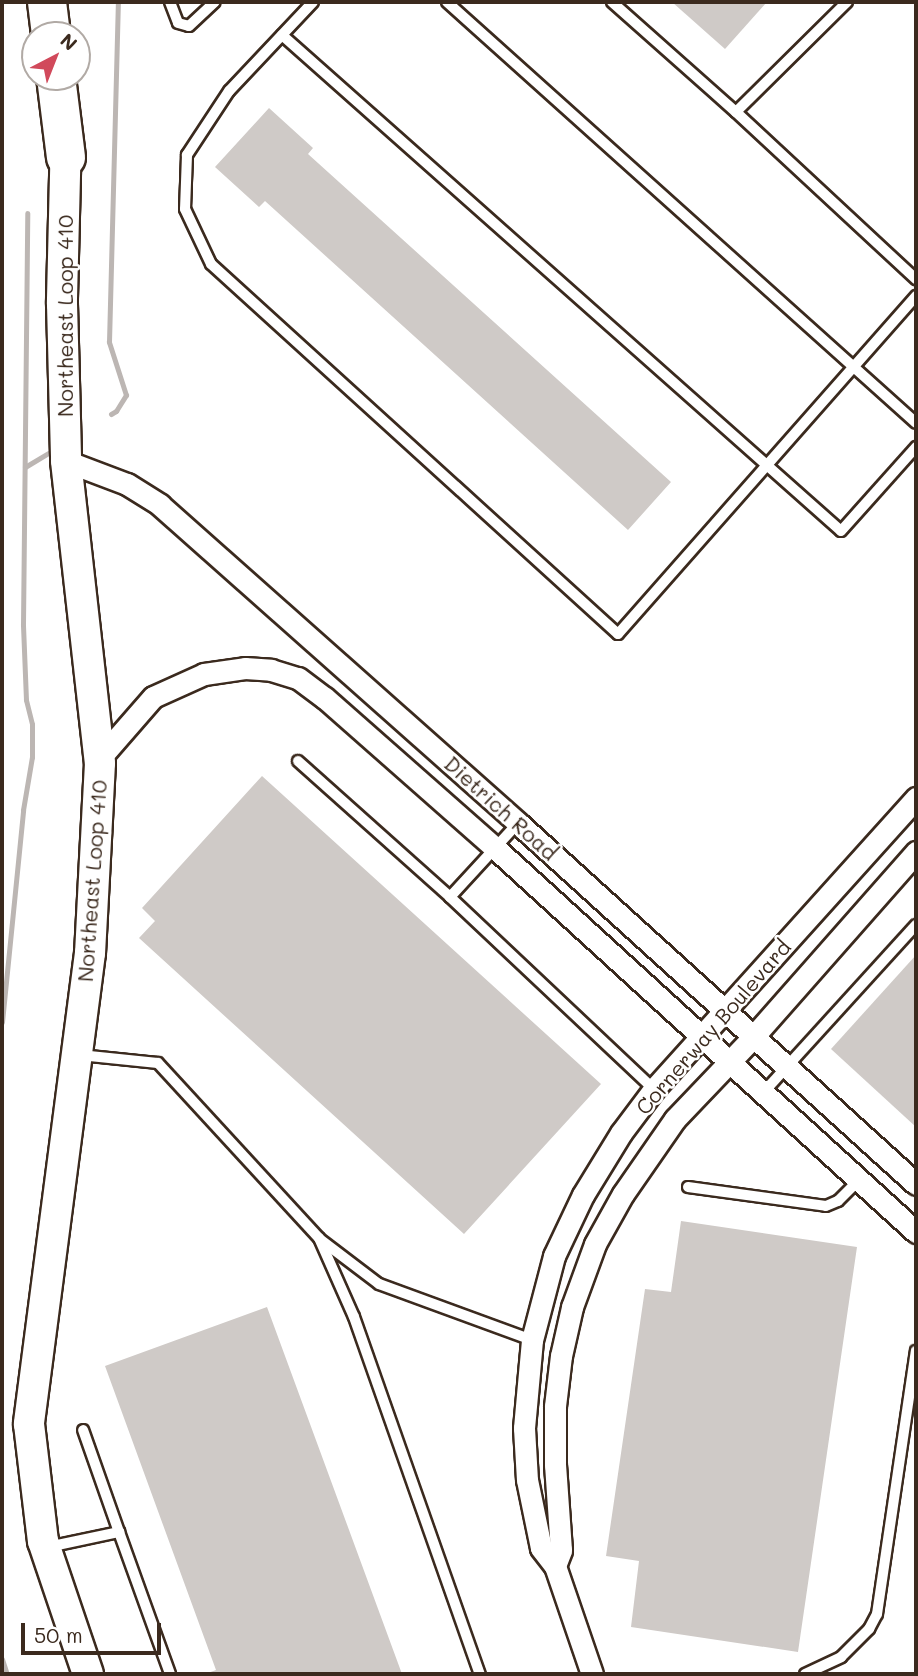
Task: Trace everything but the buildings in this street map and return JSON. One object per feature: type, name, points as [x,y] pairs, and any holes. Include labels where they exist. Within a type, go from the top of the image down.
[{"type":"highway","points":[[47,2],[49,21]]},
{"type":"highway","points":[[58,91],[66,157]]},
{"type":"main road","points":[[65,2],[65,21]]},
{"type":"main road","name":"Northeast Loop 410","points":[[66,91],[62,304],[66,461],[99,760],[90,953],[29,1424],[45,1547],[88,1674]]},
{"type":"street","name":"Dietrich Road","points":[[66,461],[127,484],[160,505],[518,823],[916,1184]]},
{"type":"street","points":[[298,678],[321,649]]},
{"type":"street","name":"Dietrich Road","points":[[99,760],[152,697],[204,674],[245,668],[271,670],[298,678],[325,698],[495,848],[916,1232]]},
{"type":"street","name":"Cornerway Boulevard","points":[[592,1674],[555,1566],[541,1548],[527,1480],[524,1428],[532,1340],[554,1256],[583,1195],[621,1133],[654,1089],[703,1038],[916,798]]},
{"type":"street","name":"Cornerway Boulevard","points":[[555,1566],[561,1550],[555,1465],[555,1406],[561,1356],[572,1307],[595,1244],[623,1194],[675,1119],[730,1063],[916,852]]},
{"type":"lane","points":[[170,2],[178,23],[188,26],[215,2]]},
{"type":"lane","points":[[313,2],[229,91],[187,155],[185,209],[211,264],[618,634],[916,296]]},
{"type":"lane","points":[[447,2],[916,423]]},
{"type":"lane","points":[[612,2],[736,112],[916,279]]},
{"type":"lane","points":[[736,112],[847,2]]},
{"type":"lane","points":[[282,35],[841,531],[916,447]]},
{"type":"lane","points":[[298,761],[450,897],[654,1089]]},
{"type":"lane","points":[[450,897],[518,823]]},
{"type":"lane","points":[[763,1094],[916,925]]},
{"type":"lane","points":[[77,1055],[158,1063],[319,1238],[379,1284],[532,1340]]},
{"type":"lane","points":[[688,1187],[826,1206],[838,1201],[859,1180]]},
{"type":"lane","points":[[319,1238],[354,1317],[480,1674]]},
{"type":"lane","points":[[804,1674],[841,1657],[869,1629],[877,1615],[913,1356],[916,1351]]},
{"type":"lane","points":[[83,1430],[170,1674]]},
{"type":"lane","points":[[45,1547],[120,1532]]},
{"type":"waterway","points":[[111,414],[126,395],[109,342],[118,2]]},
{"type":"waterway","points":[[2,1022],[23,810],[32,757],[32,724],[26,700],[23,624],[27,213]]},
{"type":"waterway","points":[[25,467],[48,453]]},
{"type":"waterway","points":[[2,1659],[7,1674]]}]
